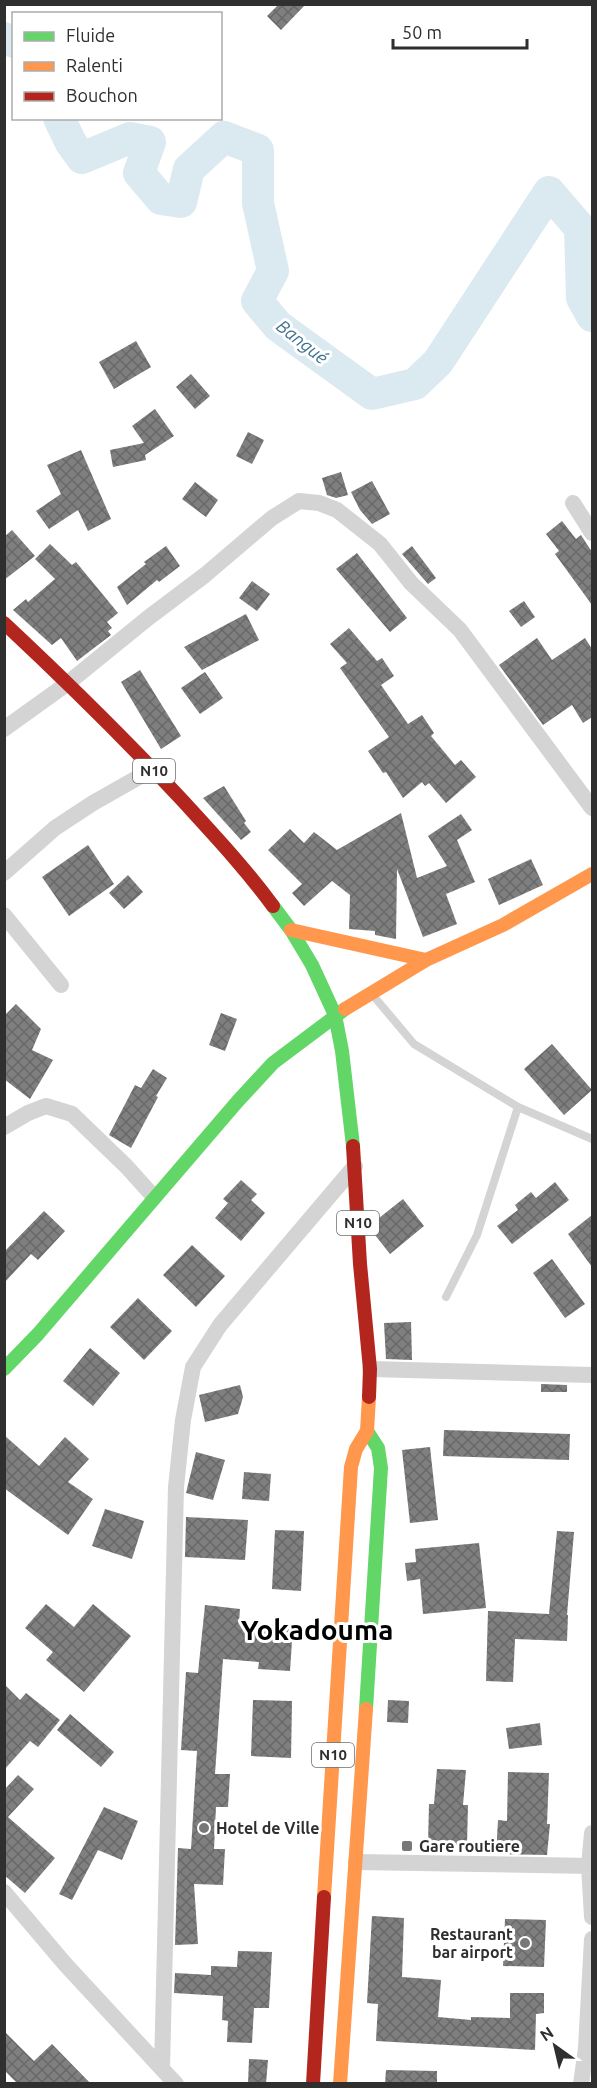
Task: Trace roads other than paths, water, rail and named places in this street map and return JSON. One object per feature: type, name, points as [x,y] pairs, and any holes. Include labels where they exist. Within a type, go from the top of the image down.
[{"type":"main road","name":"N10","points":[[4,623],[68,683],[246,869],[291,930],[312,965],[335,1015],[342,1051],[355,1166],[360,1264],[370,1369],[368,1431],[356,1449],[351,1467],[313,2084]]},
{"type":"main road","points":[[4,1369],[38,1334],[154,1197],[273,1064],[335,1015],[426,960],[503,925],[592,874]]},
{"type":"main road","points":[[291,930],[426,960]]},
{"type":"main road","name":"N10","points":[[340,2084],[381,1468],[378,1448],[368,1431]]},
{"type":"street","points":[[4,729],[68,683],[205,575],[272,518],[299,501],[319,503],[337,510],[380,544],[411,583],[460,630],[592,808]]},
{"type":"street","points":[[573,503],[592,533]]},
{"type":"street","points":[[4,873],[55,828],[93,803],[153,770]]},
{"type":"street","points":[[4,915],[62,985]]},
{"type":"street","points":[[4,1127],[46,1106],[72,1114],[126,1166],[154,1197]]},
{"type":"street","points":[[162,2068],[176,1487],[183,1420],[193,1367],[220,1325],[355,1166]]},
{"type":"street","points":[[370,1369],[592,1375]]},
{"type":"street","points":[[592,1833],[592,1917]]},
{"type":"street","points":[[356,1862],[591,1866]]},
{"type":"street","points":[[4,1892],[65,1964],[176,2084]]},
{"type":"street","points":[[582,2084],[592,1939]]},
{"type":"lane","points":[[371,993],[414,1044],[518,1107],[592,1139]]},
{"type":"lane","points":[[446,1297],[477,1235],[518,1107]]},
{"type":"waterway","name":"Bangué","points":[[4,38],[12,41]]},
{"type":"waterway","name":"Bangué","points":[[60,120],[71,143],[82,158],[130,138],[150,142],[139,173],[161,199],[181,202],[189,169],[224,137],[258,150],[258,203],[273,271],[257,301],[278,326],[372,394],[415,384],[438,362],[549,192],[580,228],[582,298],[592,316]]},
{"type":"place","name":"Hotel de Ville","points":[[204,1828]]},
{"type":"place","name":"Gare routiere","points":[[407,1846]]},
{"type":"place","name":"Restaurant bar airport","points":[[525,1943]]},
{"type":"district","name":"Yokadouma","points":[[317,1630]]}]
